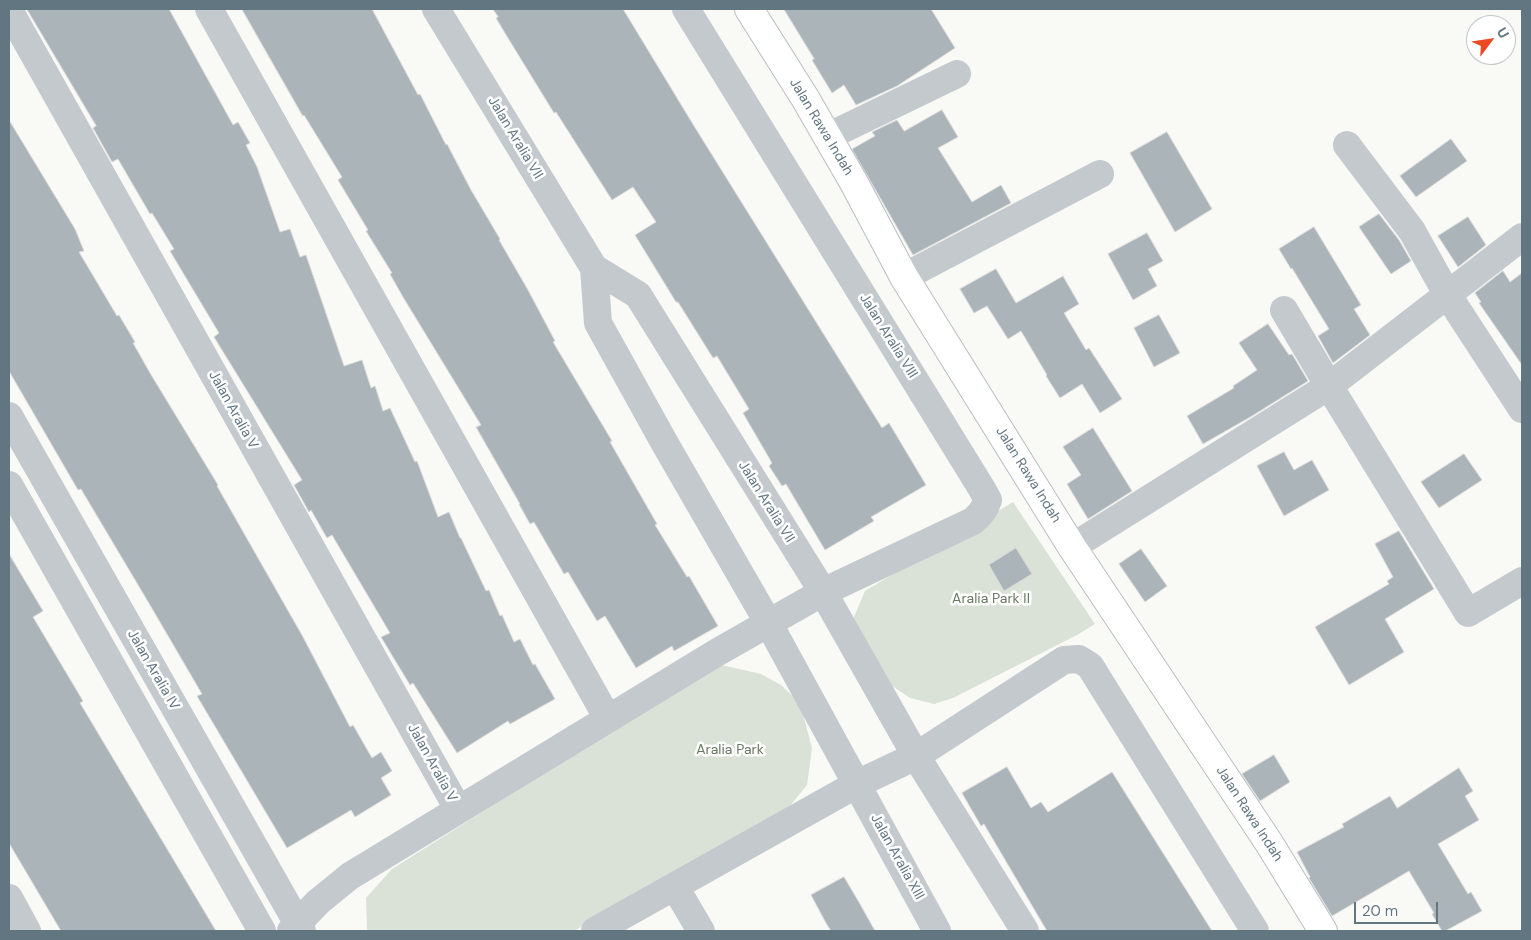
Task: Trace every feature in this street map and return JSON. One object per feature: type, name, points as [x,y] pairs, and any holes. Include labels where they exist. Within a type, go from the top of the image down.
[{"type":"street","points":[[209,9],[608,719]]},
{"type":"street","name":"Jalan Aralia VII","points":[[436,9],[594,268],[638,296],[823,592],[916,756],[1025,931]]},
{"type":"street","name":"Jalan Aralia VIII","points":[[686,9],[988,500],[981,514],[973,521],[823,592]]},
{"type":"street","name":"Jalan Rawa Indah","points":[[749,9],[805,98],[853,181],[904,277],[1072,546],[1268,843],[1323,931]]},
{"type":"street","name":"Jalan Aralia V","points":[[9,10],[458,809]]},
{"type":"street","points":[[827,137],[957,74]]},
{"type":"street","points":[[1347,145],[1412,231],[1448,294],[1522,409]]},
{"type":"street","points":[[904,277],[1100,174]]},
{"type":"street","points":[[1072,546],[1328,386],[1522,237]]},
{"type":"street","name":"Jalan Aralia VII","points":[[594,268],[598,323],[769,624]]},
{"type":"street","points":[[1284,310],[1328,386],[1468,613],[1522,581]]},
{"type":"street","name":"Jalan Aralia IV","points":[[9,416],[297,928]]},
{"type":"street","points":[[9,485],[262,931]]},
{"type":"street","points":[[297,928],[318,902],[350,876],[716,654],[823,592]]},
{"type":"street","name":"Jalan Aralia XIII","points":[[769,624],[938,931]]},
{"type":"street","points":[[595,931],[857,784],[916,756],[1064,660],[1079,659],[1090,666],[1255,931]]},
{"type":"street","points":[[675,887],[701,931]]},
{"type":"street","points":[[9,898],[27,931]]},
{"type":"green space","name":"Aralia Park II","points":[[1013,502],[1095,624],[953,698],[934,704],[910,698],[885,681],[851,624],[865,591]]},
{"type":"green space","name":"Aralia Park","points":[[717,664],[761,674],[781,685],[800,703],[812,748],[807,785],[789,807],[574,931],[367,931],[366,898],[392,869]]},
{"type":"building","points":[[27,9],[169,9],[233,125],[238,122],[250,143],[246,145],[257,167],[280,232],[290,229],[300,257],[306,255],[344,366],[362,360],[371,388],[375,386],[383,411],[390,408],[415,462],[417,461],[438,517],[449,512],[486,591],[489,590],[514,642],[520,639],[533,665],[535,664],[555,699],[510,724],[508,721],[457,753],[413,683],[410,685],[381,637],[390,633],[332,535],[327,538],[311,510],[309,512],[294,485],[302,480],[214,337],[219,333],[170,251],[174,249],[152,213],[150,214],[118,159],[112,162],[93,128],[96,126]]},
{"type":"building","points":[[242,9],[372,9],[418,95],[420,94],[446,145],[528,290],[555,341],[553,342],[612,441],[610,442],[657,524],[655,525],[687,577],[689,576],[718,626],[674,651],[672,646],[636,668],[605,616],[597,621],[568,572],[564,574],[534,522],[530,524],[476,427],[481,425],[403,297],[390,274],[392,273],[338,180],[342,177],[303,116]]},
{"type":"building","points":[[493,9],[623,9],[882,428],[889,423],[926,485],[871,517],[874,521],[825,550],[786,484],[782,486],[769,466],[772,463],[743,413],[749,409],[717,356],[713,358],[678,302],[676,302],[635,235],[656,222],[633,187],[612,200],[556,112],[554,113],[496,18],[498,17]]},
{"type":"building","points":[[784,9],[931,9],[955,48],[897,86],[856,105],[844,85],[832,93]]},
{"type":"building","points":[[942,110],[958,137],[938,148],[972,202],[1001,185],[1011,203],[913,255],[852,149],[875,136],[872,132],[897,120],[904,131]]},
{"type":"building","points":[[9,120],[75,229],[84,251],[79,252],[117,316],[119,315],[150,373],[218,485],[303,637],[350,727],[353,725],[372,758],[381,752],[392,771],[381,778],[391,795],[355,817],[351,810],[287,848],[197,696],[202,694],[81,489],[78,490],[9,371]]},
{"type":"building","points":[[1167,132],[1212,209],[1175,232],[1130,153]]},
{"type":"building","points":[[1451,139],[1467,161],[1416,197],[1400,176]]},
{"type":"building","points":[[1379,214],[1399,240],[1411,261],[1391,274],[1359,227]]},
{"type":"building","points":[[1468,217],[1486,245],[1458,267],[1438,236]]},
{"type":"building","points":[[1314,227],[1361,305],[1354,309],[1370,335],[1333,363],[1318,336],[1329,329],[1279,249]]},
{"type":"building","points":[[1147,233],[1163,261],[1148,269],[1157,286],[1133,300],[1108,254]]},
{"type":"building","points":[[996,269],[1016,303],[1063,276],[1079,304],[1064,313],[1086,350],[1089,348],[1122,399],[1100,413],[1082,384],[1060,398],[1021,331],[1008,339],[987,306],[974,313],[960,289]]},
{"type":"building","points":[[1503,271],[1510,282],[1522,273],[1522,365],[1479,303],[1481,302],[1475,293]]},
{"type":"building","points":[[1159,315],[1180,353],[1154,367],[1134,328]]},
{"type":"building","points":[[1268,324],[1289,355],[1292,354],[1308,381],[1203,444],[1187,416],[1234,388],[1233,386],[1257,370],[1239,343]]},
{"type":"building","points":[[1093,428],[1132,491],[1088,519],[1067,484],[1081,475],[1063,447]]},
{"type":"building","points":[[1284,452],[1294,470],[1312,460],[1329,490],[1284,516],[1257,466]]},
{"type":"building","points":[[1464,454],[1482,480],[1439,508],[1421,482]]},
{"type":"building","points":[[1399,531],[1434,589],[1385,619],[1404,652],[1349,685],[1315,627],[1389,584],[1387,581],[1393,577],[1375,544]]},
{"type":"building","points":[[1016,548],[1032,574],[1004,591],[989,565]]},
{"type":"building","points":[[1141,549],[1167,586],[1145,602],[1119,564]]},
{"type":"building","points":[[9,554],[43,611],[33,617],[83,701],[80,703],[216,931],[61,931],[9,843]]},
{"type":"building","points":[[1274,755],[1290,782],[1260,801],[1242,774]]},
{"type":"building","points":[[1007,767],[1031,808],[1041,802],[1048,812],[1112,772],[1212,931],[1047,931],[984,824],[981,826],[962,793]]},
{"type":"building","points":[[1459,768],[1473,791],[1465,796],[1479,820],[1438,844],[1468,894],[1471,892],[1482,911],[1442,931],[1432,914],[1434,913],[1409,871],[1332,916],[1309,878],[1297,852],[1344,827],[1342,824],[1390,796],[1397,808]]},
{"type":"building","points":[[844,877],[875,931],[831,931],[826,923],[811,895]]}]
